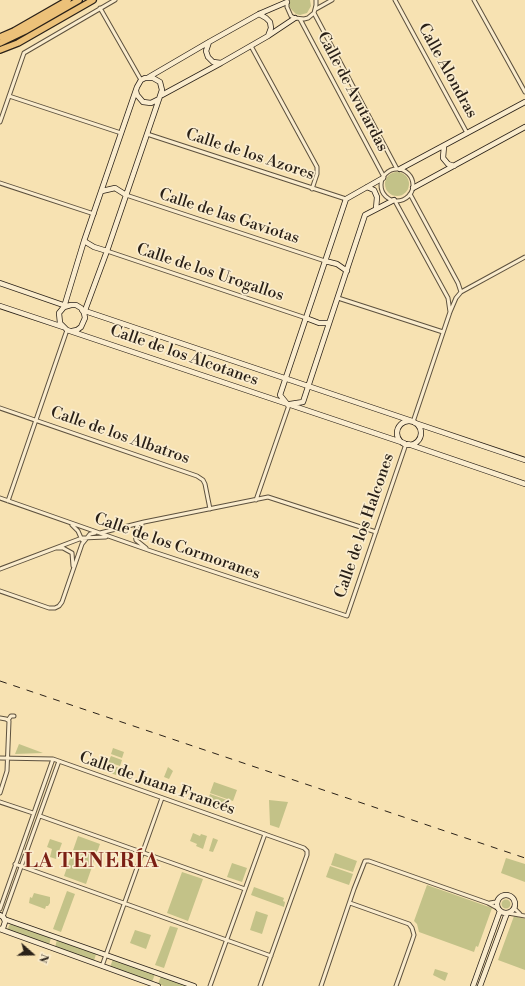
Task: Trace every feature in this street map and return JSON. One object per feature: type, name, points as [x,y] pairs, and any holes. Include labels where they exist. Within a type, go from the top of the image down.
[{"type":"highway","points":[[0,37],[14,31],[68,0]]},
{"type":"highway","points":[[0,43],[25,31],[79,0]]},
{"type":"highway","points":[[0,50],[18,43],[93,0]]},
{"type":"street","points":[[0,122],[24,53],[115,0]]},
{"type":"street","points":[[315,11],[316,0]]},
{"type":"street","points":[[136,91],[137,95],[143,102],[151,103],[298,19],[308,18],[315,11],[332,0]]},
{"type":"street","name":"Calle Alondras","points":[[395,0],[467,132]]},
{"type":"street","points":[[474,0],[525,92]]},
{"type":"street","points":[[149,77],[157,79],[160,82],[162,86],[160,97],[107,251],[84,311],[84,323],[77,330],[67,330],[60,323],[58,318],[59,313],[65,306],[84,241],[138,83],[209,42],[287,1]]},
{"type":"street","name":"Calle de Avutardas","points":[[287,1],[288,12],[298,19],[383,177]]},
{"type":"street","points":[[100,8],[141,80]]},
{"type":"street","name":"Calle de Avutardas","points":[[315,11],[399,169]]},
{"type":"street","points":[[260,14],[270,22],[271,28],[268,36]]},
{"type":"street","points":[[209,42],[206,51],[208,57],[213,62],[221,63]]},
{"type":"street","points":[[251,46],[317,167],[317,174],[312,189]]},
{"type":"street","points":[[9,96],[122,133]]},
{"type":"street","points":[[289,405],[280,395],[346,199],[383,177],[390,171],[399,169],[444,146],[467,132],[525,102]]},
{"type":"street","points":[[412,188],[525,127]]},
{"type":"street","name":"Calle de los Azores","points":[[147,134],[346,199]]},
{"type":"street","points":[[444,146],[443,158],[448,164],[454,166]]},
{"type":"street","points":[[289,405],[303,402],[365,215],[376,208],[394,200],[403,199],[410,194],[412,188],[412,178],[409,174],[399,169]]},
{"type":"street","points":[[383,177],[383,192],[386,196],[394,200],[448,298],[450,312]]},
{"type":"street","points":[[0,183],[94,214]]},
{"type":"street","points":[[367,186],[374,190],[377,197],[376,208]]},
{"type":"street","points":[[102,191],[115,188],[126,195]]},
{"type":"street","points":[[410,194],[458,283],[460,292]]},
{"type":"street","name":"Calle de las Gaviotas","points":[[126,195],[325,261]]},
{"type":"street","points":[[84,241],[94,247],[107,251]]},
{"type":"street","name":"Calle de los Urogallos","points":[[107,251],[306,318]]},
{"type":"street","points":[[413,422],[450,312],[460,292],[525,257]]},
{"type":"street","points":[[325,261],[337,264],[347,271]]},
{"type":"street","points":[[0,283],[65,306],[71,304],[76,305],[84,311]]},
{"type":"street","points":[[338,298],[443,332]]},
{"type":"street","name":"Calle de los Alcotanes","points":[[0,306],[67,330],[525,484]]},
{"type":"street","name":"Calle de los Alcotanes","points":[[84,311],[525,460]]},
{"type":"street","points":[[306,318],[319,323],[329,323]]},
{"type":"street","points":[[8,501],[67,330]]},
{"type":"street","points":[[256,500],[289,405]]},
{"type":"street","name":"Calle de los Albatros","points":[[0,408],[198,476],[206,484],[210,509]]},
{"type":"street","points":[[404,422],[413,422],[420,428],[421,435],[415,443],[406,444],[399,438],[398,431],[401,424],[404,422]]},
{"type":"street","name":"Calle de los Halcones","points":[[347,616],[406,444]]},
{"type":"street","points":[[0,590],[49,608],[55,608],[62,602],[82,544],[90,534],[268,497],[376,532]]},
{"type":"street","name":"Calle de los Cormoranes","points":[[0,498],[151,551],[347,616]]},
{"type":"street","points":[[144,522],[137,526],[136,540],[139,544],[151,551]]},
{"type":"street","points":[[70,523],[78,530],[82,538],[82,544]]},
{"type":"street","points":[[0,570],[82,538],[110,537]]},
{"type":"street","points":[[56,548],[63,548],[72,554],[74,568]]},
{"type":"street","points":[[0,793],[5,779],[8,758],[8,720],[11,716],[14,716]]},
{"type":"street","points":[[0,718],[8,720]]},
{"type":"street","name":"Calle de Juana Francés","points":[[0,758],[53,759],[304,848],[307,851],[307,855],[271,956]]},
{"type":"street","points":[[0,909],[53,759]]},
{"type":"street","points":[[0,929],[5,925],[2,917],[22,867],[59,761]]},
{"type":"street","points":[[102,966],[162,798]]},
{"type":"street","points":[[0,802],[33,813]]},
{"type":"street","points":[[40,816],[245,889]]},
{"type":"street","points":[[210,986],[265,834]]},
{"type":"street","points":[[320,986],[365,861],[369,861],[488,903],[507,913],[524,916]]},
{"type":"street","points":[[15,864],[271,956],[260,986]]},
{"type":"street","points":[[488,903],[496,902],[504,896],[510,896],[513,900],[516,911],[524,916]]},
{"type":"street","points":[[473,986],[499,910],[497,904],[498,900]]},
{"type":"street","points":[[350,902],[409,924],[412,928],[414,935],[396,986]]},
{"type":"street","points":[[480,986],[507,913],[513,910],[515,905]]},
{"type":"street","points":[[2,917],[194,986]]},
{"type":"street","points":[[0,929],[158,986]]},
{"type":"shaded area","points":[[290,0],[310,0],[311,6],[307,13],[300,15],[296,14],[289,6]]},
{"type":"shaded area","points":[[397,172],[405,176],[409,184],[405,192],[397,196],[389,192],[385,184],[389,176]]},
{"type":"shaded area","points":[[19,744],[43,753],[15,754]]},
{"type":"shaded area","points":[[113,748],[124,752],[122,758],[111,754]]},
{"type":"shaded area","points":[[111,756],[122,760],[120,766],[108,762]]},
{"type":"shaded area","points":[[108,764],[119,768],[116,775],[105,771]]},
{"type":"shaded area","points":[[168,767],[173,771],[169,779],[164,777]]},
{"type":"shaded area","points":[[214,782],[237,790],[233,801],[210,793]]},
{"type":"shaded area","points":[[210,794],[227,800],[224,808],[207,802]]},
{"type":"shaded area","points":[[269,800],[288,802],[279,828],[270,825]]},
{"type":"shaded area","points":[[193,833],[200,836],[201,834],[207,836],[203,849],[190,841]]},
{"type":"shaded area","points":[[78,836],[100,844],[86,884],[64,876]]},
{"type":"shaded area","points":[[213,838],[218,840],[213,852],[209,851]]},
{"type":"shaded area","points":[[50,839],[62,843],[56,859],[50,857],[52,849],[47,847]]},
{"type":"shaded area","points":[[335,853],[357,861],[353,872],[331,865]]},
{"type":"shaded area","points":[[506,858],[525,864],[525,882],[501,873]]},
{"type":"shaded area","points":[[232,863],[247,868],[242,882],[227,877]]},
{"type":"shaded area","points":[[330,866],[353,874],[349,885],[326,877]]},
{"type":"shaded area","points":[[182,872],[203,879],[188,921],[167,913]]},
{"type":"shaded area","points":[[427,885],[492,908],[478,947],[476,946],[474,952],[419,932],[417,924],[414,921]]},
{"type":"shaded area","points":[[254,887],[284,898],[284,907],[251,895]]},
{"type":"shaded area","points":[[67,891],[75,894],[61,932],[53,929]]},
{"type":"shaded area","points":[[34,893],[50,897],[50,903],[45,909],[29,903],[30,897],[32,898]]},
{"type":"shaded area","points":[[506,899],[511,904],[506,909],[501,904]]},
{"type":"shaded area","points":[[256,911],[268,915],[262,934],[250,930]]},
{"type":"shaded area","points":[[514,916],[525,919],[525,970],[498,960]]},
{"type":"shaded area","points":[[10,924],[51,938],[49,945],[7,930]]},
{"type":"shaded area","points":[[170,926],[178,928],[164,968],[155,965]]},
{"type":"shaded area","points":[[135,930],[151,935],[146,949],[130,943]]},
{"type":"shaded area","points":[[57,940],[96,954],[94,961],[55,947]]},
{"type":"shaded area","points":[[113,959],[155,974],[152,982],[110,967]]},
{"type":"shaded area","points":[[435,969],[448,973],[445,981],[433,975]]},
{"type":"shaded area","points":[[161,976],[189,986],[164,986],[158,984]]},
{"type":"railway","points":[[0,681],[525,858]]},
{"type":"district","name":"LA TENERÍA","points":[[92,862]]}]
